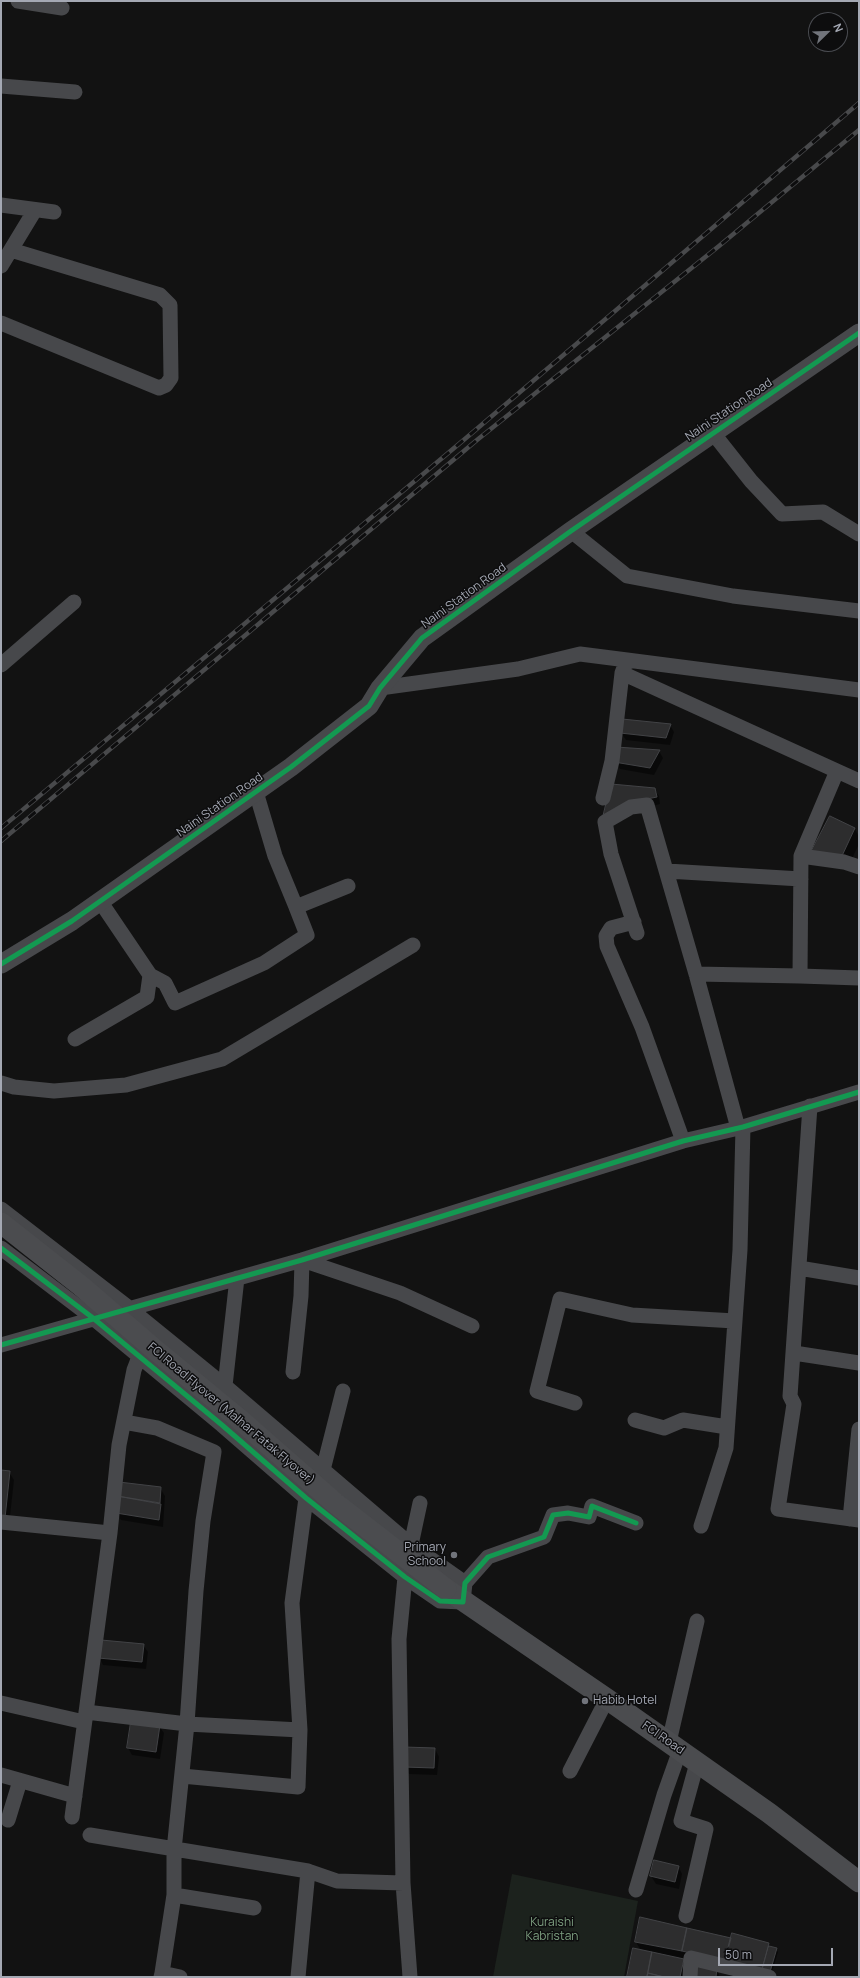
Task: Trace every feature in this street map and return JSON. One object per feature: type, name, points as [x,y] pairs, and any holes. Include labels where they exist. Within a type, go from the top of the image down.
[{"type":"main road","name":"FCI Road Flyover (Malhar Fatak Flyover)","points":[[1,1223],[81,1286],[238,1418],[335,1503],[458,1591]]},
{"type":"main road","name":"FCI Road","points":[[458,1591],[607,1699],[769,1813],[859,1882]]},
{"type":"street","points":[[18,1],[62,8]]},
{"type":"street","points":[[1,86],[75,92]]},
{"type":"street","points":[[1,205],[54,212]]},
{"type":"street","points":[[1,266],[34,210]]},
{"type":"street","points":[[1,323],[159,388],[166,385],[171,378],[170,305],[160,295],[11,250]]},
{"type":"street","name":"Naini Station Road","points":[[1,964],[72,921],[291,767],[369,706],[380,688],[422,638],[571,531],[859,333]]},
{"type":"street","points":[[713,434],[750,481],[782,514],[823,512],[859,534]]},
{"type":"street","points":[[571,531],[627,576],[734,596],[859,611]]},
{"type":"street","points":[[1,665],[74,602]]},
{"type":"street","points":[[380,688],[518,669],[580,654],[625,667],[859,782]]},
{"type":"street","points":[[625,667],[859,690]]},
{"type":"street","points":[[603,798],[612,761],[625,667]]},
{"type":"street","points":[[800,976],[801,856],[837,771]]},
{"type":"street","points":[[100,901],[150,975],[166,983],[175,1003],[205,991],[264,963],[307,935],[276,856],[256,792]]},
{"type":"street","points":[[683,1141],[642,1027],[607,946],[606,936],[611,928],[636,928],[612,854],[605,822],[631,807],[647,805],[740,1127],[740,1250],[726,1448],[701,1526]]},
{"type":"street","points":[[801,856],[844,862],[859,867]]},
{"type":"street","points":[[667,871],[801,879]]},
{"type":"street","points":[[296,907],[348,886]]},
{"type":"street","points":[[1,1083],[14,1087],[54,1091],[126,1085],[222,1059],[413,945]]},
{"type":"street","points":[[696,974],[859,978]]},
{"type":"street","points":[[75,1038],[147,997],[150,975]]},
{"type":"street","points":[[1,1345],[302,1260],[683,1141],[740,1127],[859,1092]]},
{"type":"street","points":[[810,1106],[790,1396],[794,1404],[778,1509],[855,1520],[858,1437]]},
{"type":"street","points":[[1,1209],[129,1308],[225,1386],[411,1545],[458,1591]]},
{"type":"street","points":[[1,1248],[94,1318],[222,1425],[306,1498],[405,1577],[440,1602],[458,1591],[488,1556],[544,1537],[553,1516],[568,1513],[589,1517],[593,1499],[636,1523]]},
{"type":"street","points":[[302,1260],[400,1293],[472,1326]]},
{"type":"street","points":[[293,1372],[301,1296],[302,1260]]},
{"type":"street","points":[[799,1268],[859,1278]]},
{"type":"street","points":[[225,1386],[237,1278]]},
{"type":"street","points":[[575,1403],[537,1391],[560,1298],[632,1315],[735,1321]]},
{"type":"street","points":[[794,1353],[859,1363]]},
{"type":"street","points":[[72,1817],[110,1533],[119,1445],[134,1370],[139,1357]]},
{"type":"street","points":[[323,1470],[343,1391]]},
{"type":"street","points":[[635,1420],[664,1428],[683,1420],[727,1427]]},
{"type":"street","points":[[124,1422],[157,1428],[214,1452],[203,1521],[196,1591],[187,1724],[174,1850],[174,1895],[162,1975],[180,1977]]},
{"type":"street","points":[[182,1776],[298,1787],[300,1730],[292,1603],[306,1498]]},
{"type":"street","points":[[411,1545],[420,1503]]},
{"type":"street","points":[[1,1522],[110,1533]]},
{"type":"street","points":[[405,1577],[399,1639],[403,1883],[410,1977]]},
{"type":"street","points":[[636,1890],[664,1795],[697,1621]]},
{"type":"street","points":[[570,1771],[607,1699]]},
{"type":"street","points":[[1,1703],[85,1717],[300,1730]]},
{"type":"street","points":[[686,1916],[706,1829],[681,1821],[697,1762]]},
{"type":"street","points":[[1,1775],[75,1796]]},
{"type":"street","points":[[8,1820],[20,1781]]},
{"type":"street","points":[[90,1835],[308,1872],[337,1881],[403,1883]]},
{"type":"street","points":[[298,1977],[308,1872]]},
{"type":"street","points":[[174,1895],[254,1908]]},
{"type":"street","points":[[690,1977],[692,1958],[768,1977]]},
{"type":"green space","name":"Kuraishi Kabristan","points":[[512,1874],[638,1901],[624,1977],[493,1977]]},
{"type":"building","points":[[622,719],[671,724],[666,738],[620,733]]},
{"type":"building","points":[[616,747],[660,750],[650,768],[614,762]]},
{"type":"building","points":[[611,784],[655,788],[657,797],[642,800],[603,817]]},
{"type":"building","points":[[830,816],[855,828],[841,858],[810,854]]},
{"type":"building","points":[[1,1470],[10,1471],[5,1518],[1,1517]]},
{"type":"building","points":[[119,1482],[161,1487],[160,1503],[117,1496]]},
{"type":"building","points":[[117,1496],[161,1504],[159,1520],[116,1513]]},
{"type":"building","points":[[101,1640],[144,1644],[142,1662],[98,1658]]},
{"type":"building","points":[[131,1722],[160,1725],[156,1752],[127,1748]]},
{"type":"building","points":[[404,1747],[435,1748],[434,1768],[404,1767]]},
{"type":"building","points":[[654,1860],[679,1866],[675,1882],[650,1876]]},
{"type":"building","points":[[640,1917],[687,1928],[682,1951],[635,1942]]},
{"type":"building","points":[[687,1928],[731,1938],[725,1961],[682,1951]]},
{"type":"building","points":[[732,1933],[769,1943],[762,1970],[725,1961]]},
{"type":"building","points":[[769,1946],[777,1948],[770,1972],[762,1970]]},
{"type":"building","points":[[633,1948],[652,1952],[647,1977],[627,1977]]},
{"type":"building","points":[[652,1952],[684,1959],[680,1977],[664,1977],[648,1973]]},
{"type":"building","points":[[698,1964],[717,1967],[716,1977],[695,1977]]},
{"type":"building","points":[[648,1973],[664,1977],[647,1977]]},
{"type":"railway","points":[[1,828],[472,433],[859,103]]},
{"type":"railway","points":[[1,841],[477,440],[719,246],[859,130]]},
{"type":"cycle path","points":[[1,964],[72,921],[291,767],[369,706],[380,688],[422,638],[571,531],[859,333]]},
{"type":"cycle path","points":[[1,1345],[302,1260],[683,1141],[743,1127],[859,1092]]},
{"type":"cycle path","points":[[1,1248],[93,1318],[222,1425],[306,1498],[405,1577],[440,1601],[463,1602],[465,1583],[488,1557],[544,1537],[553,1515],[568,1513],[589,1517],[592,1506],[636,1523]]},
{"type":"place","name":"Primary School","points":[[454,1555]]},
{"type":"place","name":"Habib Hotel","points":[[585,1701]]}]
